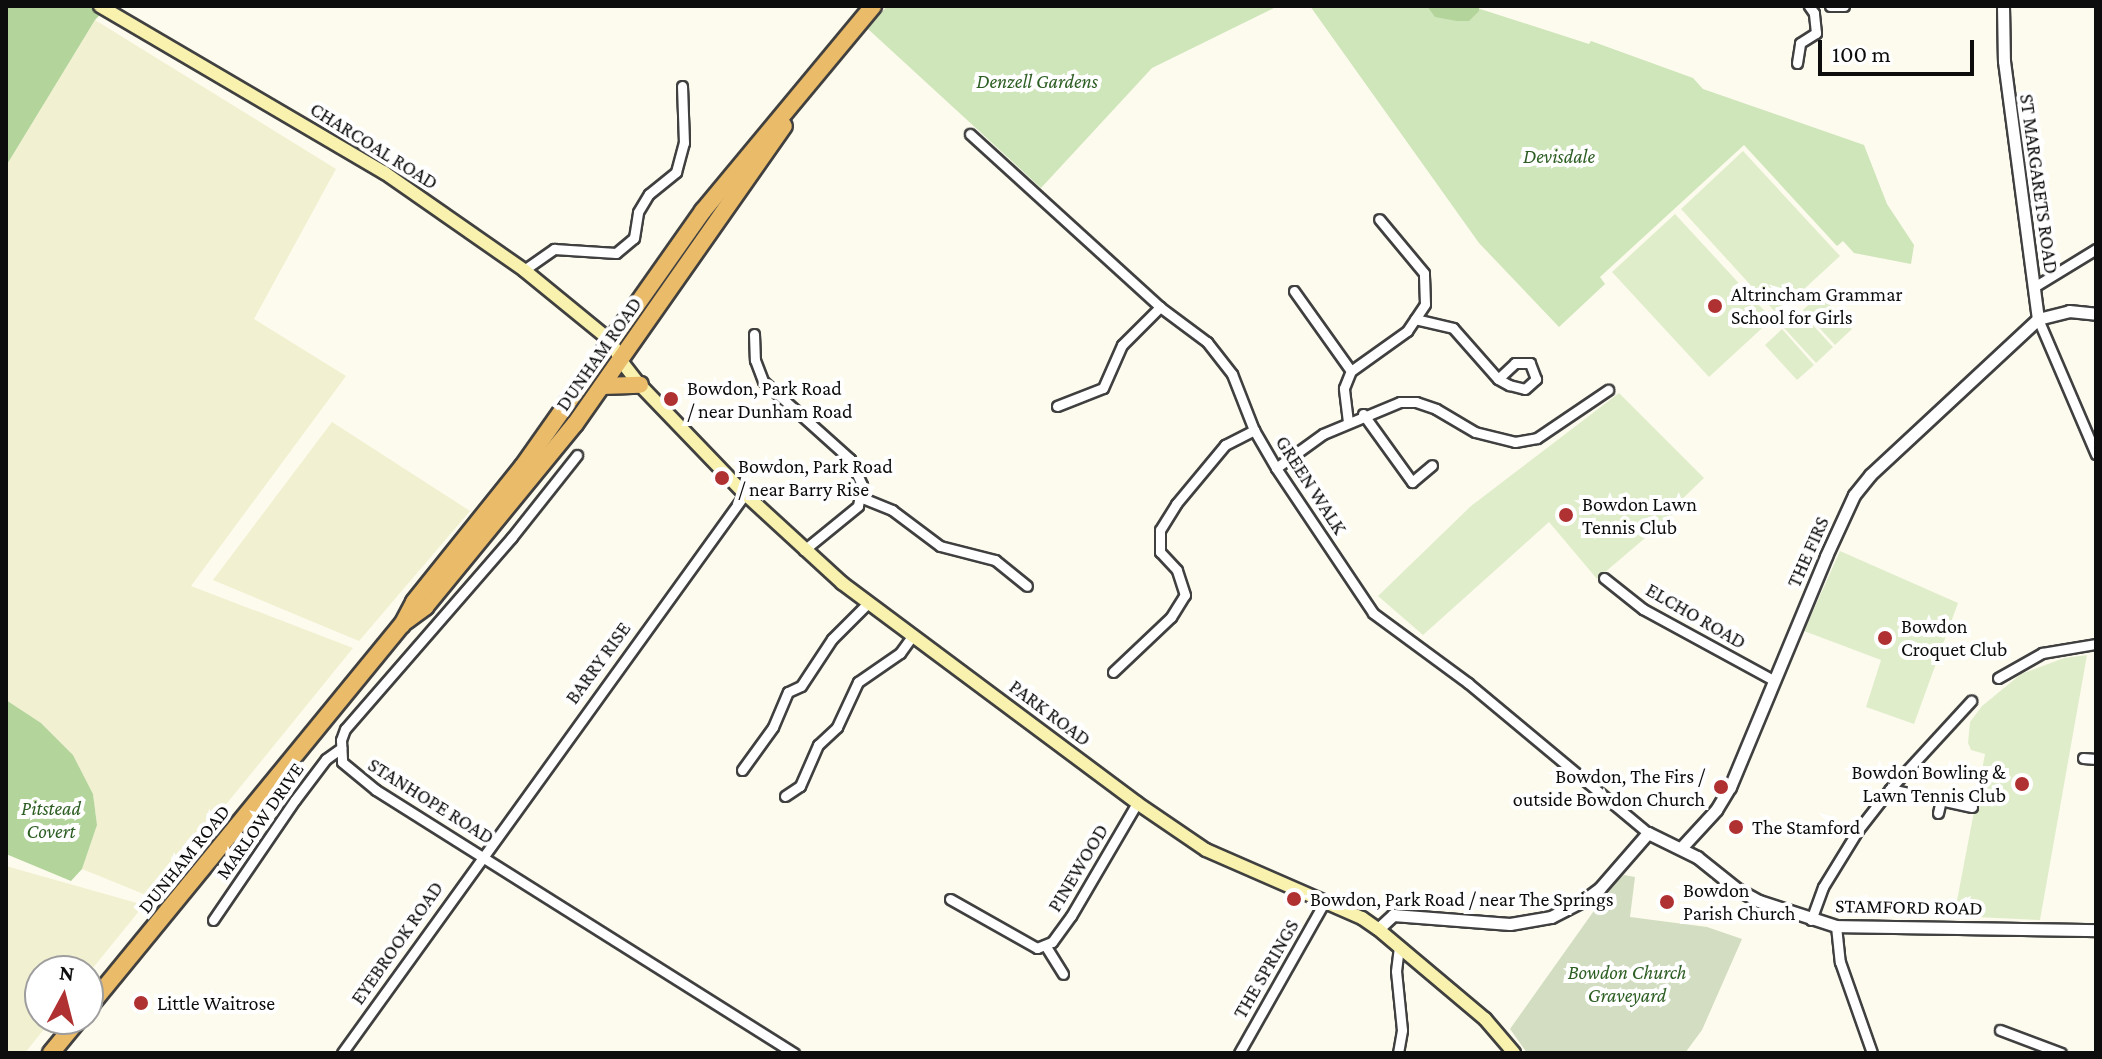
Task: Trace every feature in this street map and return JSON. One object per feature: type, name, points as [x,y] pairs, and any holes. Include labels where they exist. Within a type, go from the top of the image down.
[{"type":"highway","name":"DUNHAM ROAD","points":[[104,988],[402,625],[414,602],[575,394],[703,211],[873,6]]},
{"type":"highway","name":"DUNHAM ROAD","points":[[402,625],[425,607],[497,523],[621,361],[764,156],[808,87]]},
{"type":"highway","points":[[611,341],[622,339],[643,315],[652,313]]},
{"type":"highway","points":[[575,394],[589,388],[609,361],[621,361]]},
{"type":"highway","points":[[602,386],[640,385]]},
{"type":"highway","points":[[51,1053],[66,1035]]},
{"type":"main road","name":"CHARCOAL ROAD","points":[[100,6],[385,173],[524,270],[611,341]]},
{"type":"main road","name":"PARK ROAD","points":[[611,341],[621,361],[640,385],[745,494],[804,550],[869,602],[1137,803],[1206,850],[1362,918],[1378,929],[1485,1019],[1514,1053]]},
{"type":"street","points":[[1797,63],[1800,43],[1816,33],[1814,13],[1809,6]]},
{"type":"street","points":[[1830,6],[1844,6]]},
{"type":"street","name":"ST MARGARETS ROAD","points":[[2003,6],[2004,61],[2038,319]]},
{"type":"street","points":[[524,270],[554,249],[616,253],[634,238],[638,212],[643,203],[676,172],[684,143],[682,86]]},
{"type":"street","name":"GREEN WALK","points":[[970,134],[1160,307],[1207,342],[1232,374],[1254,430],[1276,468],[1373,613],[1468,683],[1648,833]]},
{"type":"street","points":[[1348,422],[1344,388],[1351,371],[1407,331],[1425,304],[1424,273],[1379,219]]},
{"type":"street","points":[[2034,287],[2096,249]]},
{"type":"street","points":[[1294,291],[1351,371]]},
{"type":"street","points":[[1057,406],[1103,388],[1122,345],[1160,307]]},
{"type":"street","points":[[2096,314],[2069,311],[2038,319],[2096,454]]},
{"type":"street","points":[[1415,319],[1453,328],[1498,379]]},
{"type":"street","name":"THE FIRS","points":[[1681,848],[1716,810],[1730,787],[1854,495],[1888,456],[2038,319]]},
{"type":"street","points":[[754,334],[755,360],[763,381],[850,459],[862,485],[858,506],[804,550]]},
{"type":"street","points":[[1276,468],[1323,434],[1363,414],[1400,402],[1416,402],[1436,409],[1475,432],[1515,442],[1537,438],[1608,390]]},
{"type":"street","points":[[1363,414],[1412,482],[1432,465]]},
{"type":"street","points":[[1113,672],[1171,617],[1185,595],[1177,570],[1160,552],[1160,530],[1176,504],[1225,445],[1254,430]]},
{"type":"street","points":[[341,748],[345,729],[492,560],[577,455]]},
{"type":"street","name":"BARRY RISE","points":[[482,855],[745,494]]},
{"type":"street","points":[[860,497],[892,510],[940,546],[995,560],[1027,586]]},
{"type":"street","name":"ELCHO ROAD","points":[[1604,578],[1643,609],[1773,680]]},
{"type":"street","points":[[742,770],[773,727],[788,692],[801,686],[832,639],[869,602]]},
{"type":"street","points":[[785,796],[800,786],[818,745],[837,727],[858,682],[900,653],[913,635]]},
{"type":"street","points":[[1998,678],[2042,653],[2096,644]]},
{"type":"street","points":[[1811,920],[1823,887],[1846,846],[1890,789],[1971,701]]},
{"type":"street","name":"STANHOPE ROAD","points":[[341,748],[342,762],[348,769],[794,1053]]},
{"type":"street","name":"MARLOW DRIVE","points":[[213,920],[326,759],[341,748]]},
{"type":"street","points":[[2083,758],[2096,759]]},
{"type":"street","points":[[1890,789],[1972,807]]},
{"type":"street","points":[[1938,813],[1941,800]]},
{"type":"street","name":"PINEWOOD","points":[[1045,945],[1052,942],[1071,916],[1137,803]]},
{"type":"street","points":[[1378,929],[1393,915],[1510,924],[1551,917],[1583,901],[1600,888],[1648,833]]},
{"type":"street","name":"STAMFORD ROAD","points":[[1648,833],[1681,848],[1737,889],[1811,920],[1836,926],[2096,930]]},
{"type":"street","name":"EYEBROOK ROAD","points":[[346,1052],[482,855]]},
{"type":"street","points":[[950,899],[1037,948],[1045,945],[1063,974]]},
{"type":"street","name":"THE SPRINGS","points":[[1239,1053],[1324,903]]},
{"type":"street","points":[[1836,926],[1840,962],[1872,1053]]},
{"type":"street","points":[[1398,1053],[1402,1030],[1396,971],[1399,945]]},
{"type":"street","points":[[2000,1030],[2061,1053]]},
{"type":"green space","points":[[6,6],[108,6],[95,20],[6,166]]},
{"type":"green space","name":"Denzell Gardens","points":[[887,6],[1278,6],[1152,68],[1041,188],[868,29]]},
{"type":"green space","name":"Devisdale","points":[[1310,6],[1471,6],[1589,44],[1591,41],[1693,78],[1703,89],[1864,145],[1887,204],[1914,245],[1911,264],[1854,253],[1843,241],[1837,246],[1744,145],[1600,277],[1605,284],[1559,327],[1479,243]]},
{"type":"green space","points":[[1427,6],[1479,6],[1479,11],[1469,21],[1457,21],[1435,17]]},
{"type":"green space","points":[[95,20],[336,169],[254,319],[346,376],[191,586],[353,648],[151,897],[82,869],[97,825],[93,794],[73,755],[41,723],[6,700],[6,166]]},
{"type":"green space","points":[[1743,151],[1840,256],[1777,314],[1681,209]]},
{"type":"green space","points":[[1675,214],[1772,319],[1709,377],[1612,272]]},
{"type":"green space","points":[[1820,294],[1852,329],[1835,345],[1803,310]]},
{"type":"green space","points":[[1801,312],[1833,347],[1816,363],[1784,328]]},
{"type":"green space","points":[[1782,329],[1814,365],[1797,380],[1765,345]]},
{"type":"green space","name":"Bowdon Lawn Tennis Club","points":[[1619,393],[1704,478],[1675,506],[1678,510],[1597,579],[1549,522],[1423,635],[1378,596],[1471,506]]},
{"type":"green space","points":[[332,422],[470,511],[359,641],[213,580]]},
{"type":"green space","name":"Bowdon Croquet Club","points":[[1840,551],[1958,603],[1914,724],[1866,707],[1881,660],[1804,631]]},
{"type":"green space","name":"Bowdon Bowling & Lawn Tennis Club","points":[[2087,655],[2040,920],[1954,916],[1985,754],[1971,750],[1968,743],[1970,722],[1982,706],[2021,674],[2064,658]]},
{"type":"green space","name":"Pitstead Covert","points":[[6,700],[41,723],[73,755],[93,794],[97,825],[82,869],[71,881],[6,854]]},
{"type":"green space","points":[[6,866],[144,905],[103,955],[24,955],[24,1035],[39,1035],[25,1053],[6,1053]]},
{"type":"green space","name":"Bowdon Church Graveyard","points":[[1624,875],[1635,877],[1630,917],[1707,927],[1742,939],[1702,1030],[1685,1053],[1527,1053],[1510,1029],[1613,884]]},
{"type":"place","name":"Altrincham Grammar School for Girls","points":[[1715,306]]},
{"type":"place","name":"Bowdon, Park Road / near Dunham Road","points":[[671,399]]},
{"type":"place","name":"Bowdon, Park Road / near Barry Rise","points":[[722,478]]},
{"type":"place","name":"Bowdon Lawn Tennis Club","points":[[1566,515]]},
{"type":"place","name":"Bowdon Croquet Club","points":[[1885,638]]},
{"type":"place","name":"Bowdon Bowling & Lawn Tennis Club","points":[[2022,784]]},
{"type":"place","name":"Bowdon, The Firs / outside Bowdon Church","points":[[1721,787]]},
{"type":"place","name":"The Stamford","points":[[1736,827]]},
{"type":"place","name":"Bowdon, Park Road / near The Springs","points":[[1294,899]]},
{"type":"place","name":"Bowdon Parish Church","points":[[1667,902]]},
{"type":"place","name":"Little Waitrose","points":[[141,1003]]}]
